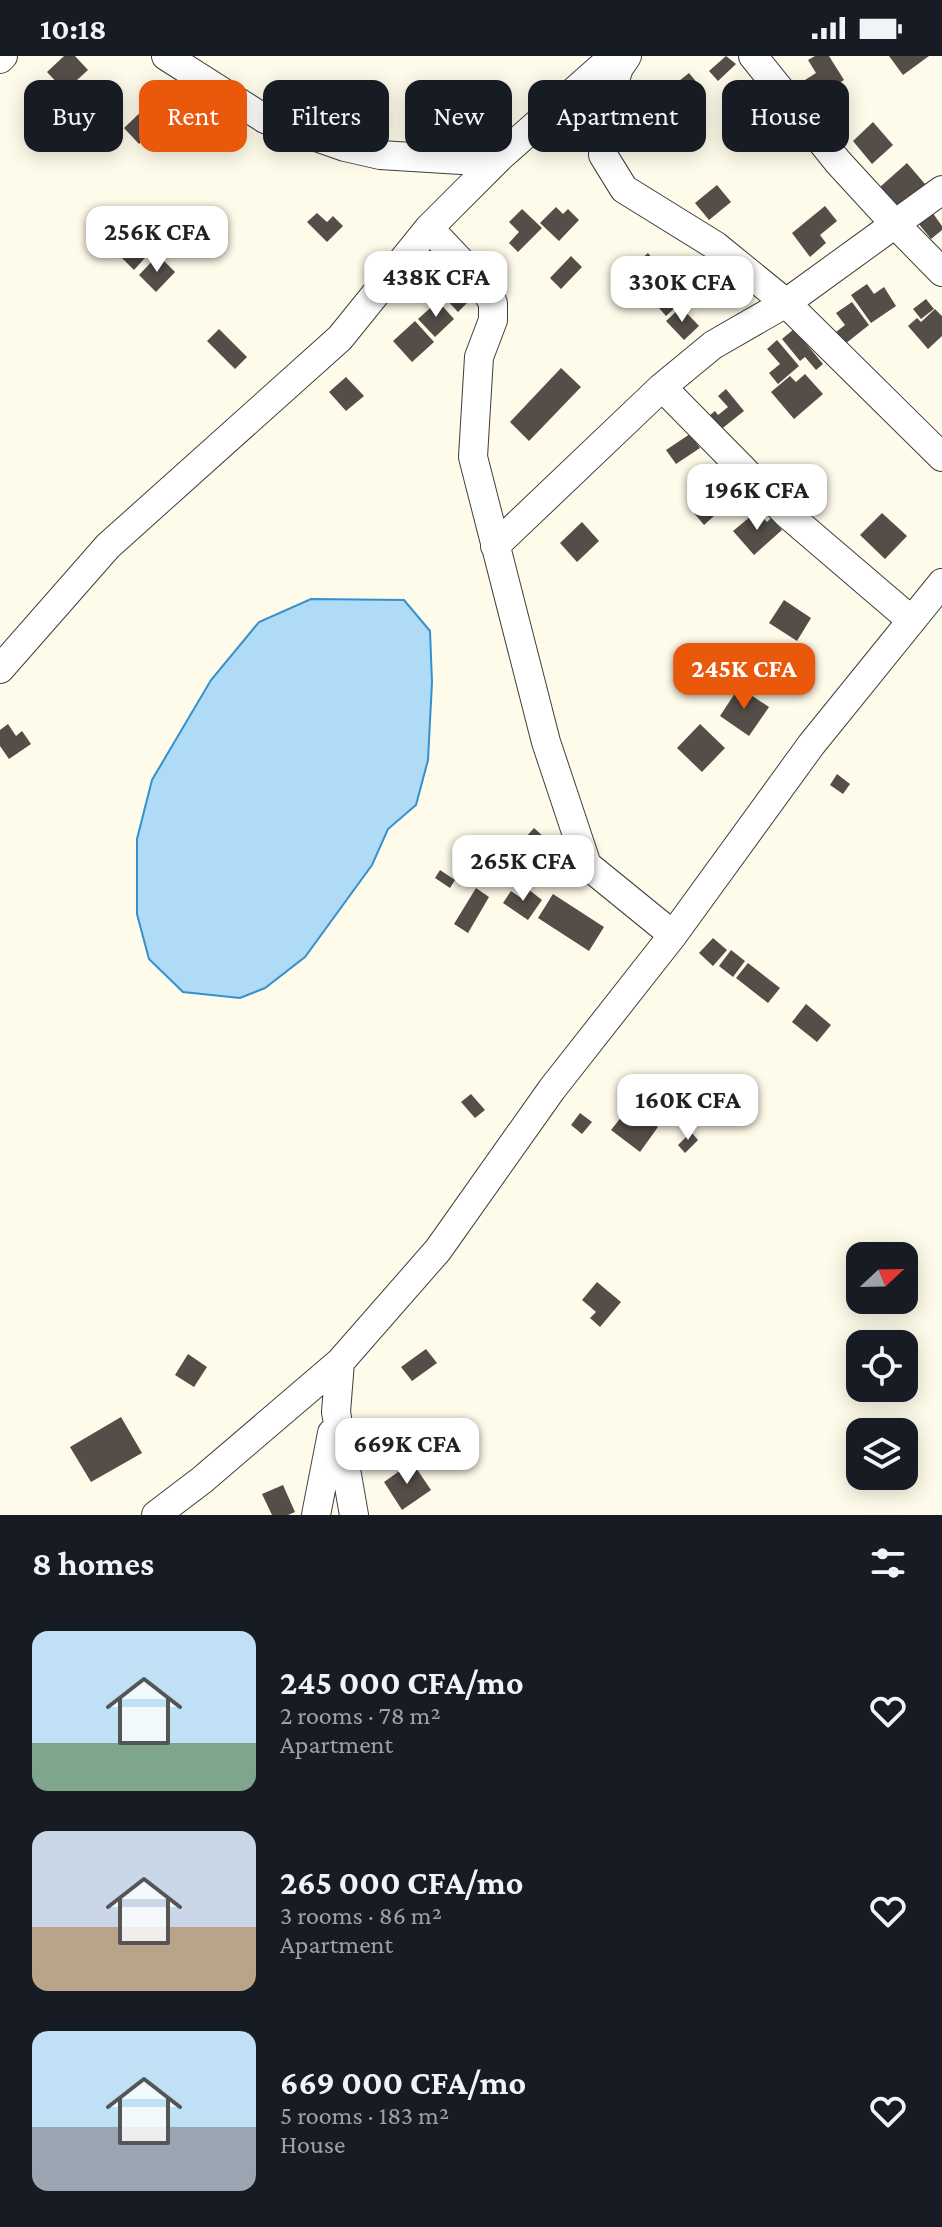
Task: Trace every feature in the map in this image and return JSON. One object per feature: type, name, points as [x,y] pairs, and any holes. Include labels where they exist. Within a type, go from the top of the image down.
[{"type":"street","points":[[166,56],[265,119],[345,147],[380,155],[461,160],[501,156]]},
{"type":"street","points":[[0,669],[108,546],[340,338],[429,228],[501,156],[614,56]]},
{"type":"street","points":[[627,56],[619,68],[605,109],[603,155],[624,189],[716,246],[786,303],[942,457]]},
{"type":"street","points":[[753,56],[838,162],[942,272]]},
{"type":"street","points":[[495,546],[662,387],[713,345],[786,303],[942,190]]},
{"type":"street","points":[[429,228],[482,284],[493,303],[493,320],[479,357],[473,457],[546,742],[587,865],[673,935]]},
{"type":"street","points":[[662,387],[786,513],[911,620]]},
{"type":"street","points":[[156,1515],[202,1480],[340,1362],[438,1250],[552,1089],[673,935],[811,745],[942,583]]},
{"type":"street","points":[[316,1515],[336,1412],[340,1362]]},
{"type":"street","points":[[336,1412],[354,1515]]},
{"type":"water","points":[[311,599],[404,600],[430,631],[432,682],[428,760],[416,805],[388,829],[372,865],[305,957],[265,988],[240,998],[183,992],[149,959],[137,914],[137,839],[152,780],[211,680],[259,622]]},
{"type":"building","points":[[64,56],[75,56],[88,70],[77,80],[55,80],[47,72]]},
{"type":"building","points":[[726,56],[736,64],[718,81],[709,71]]},
{"type":"building","points":[[815,56],[829,56],[844,80],[805,80],[816,73],[808,60]]},
{"type":"building","points":[[889,56],[929,56],[903,75]]},
{"type":"building","points":[[689,73],[695,80],[680,80]]},
{"type":"building","points":[[139,114],[139,144],[124,128]]},
{"type":"building","points":[[873,122],[893,145],[872,164],[853,141]]},
{"type":"building","points":[[907,163],[925,184],[898,207],[880,187]]},
{"type":"building","points":[[717,185],[731,202],[709,220],[695,203]]},
{"type":"building","points":[[825,206],[837,221],[820,235],[826,243],[810,257],[792,233]]},
{"type":"building","points":[[556,207],[563,214],[568,209],[579,220],[559,241],[540,223]]},
{"type":"building","points":[[522,209],[542,228],[518,252],[509,243],[519,232],[509,222]]},
{"type":"building","points":[[932,212],[942,230],[931,239],[918,223]]},
{"type":"building","points":[[317,213],[327,222],[333,216],[343,226],[327,242],[307,222]]},
{"type":"building","points":[[135,232],[153,249],[134,270],[116,252]]},
{"type":"building","points":[[648,253],[657,264],[636,282],[627,271]]},
{"type":"building","points":[[158,255],[175,272],[156,292],[139,275]]},
{"type":"building","points":[[571,256],[582,267],[561,289],[550,278]]},
{"type":"building","points":[[621,277],[632,286],[622,298],[612,288]]},
{"type":"building","points":[[867,284],[874,294],[884,287],[896,306],[871,323],[851,295]]},
{"type":"building","points":[[467,285],[476,294],[458,312],[443,296],[454,286],[459,292]]},
{"type":"building","points":[[664,289],[678,305],[666,316],[652,300]]},
{"type":"building","points":[[926,299],[934,309],[921,319],[913,309]]},
{"type":"building","points":[[438,301],[454,319],[435,337],[418,319]]},
{"type":"building","points":[[852,302],[869,325],[845,344],[836,332],[845,325],[836,313]]},
{"type":"building","points":[[681,307],[699,326],[684,340],[666,321]]},
{"type":"building","points":[[935,309],[942,316],[942,336],[928,349],[908,326],[917,318],[921,322]]},
{"type":"building","points":[[415,321],[434,342],[412,362],[393,341]]},
{"type":"building","points":[[219,329],[247,357],[235,369],[207,341]]},
{"type":"building","points":[[794,329],[823,364],[816,370],[805,357],[800,361],[782,339]]},
{"type":"building","points":[[777,340],[799,366],[778,384],[769,373],[780,364],[767,349]]},
{"type":"building","points":[[561,368],[581,387],[529,441],[510,422]]},
{"type":"building","points":[[805,374],[823,394],[794,419],[771,392],[790,376],[796,382]]},
{"type":"building","points":[[346,377],[364,396],[346,411],[329,392]]},
{"type":"building","points":[[726,389],[744,411],[714,435],[703,421],[715,411],[718,415],[728,407],[718,396]]},
{"type":"building","points":[[690,434],[700,448],[676,464],[666,450]]},
{"type":"building","points":[[713,496],[723,508],[704,525],[694,513]]},
{"type":"building","points":[[757,511],[767,522],[771,518],[782,530],[754,555],[733,531]]},
{"type":"building","points":[[882,513],[907,536],[885,559],[860,535]]},
{"type":"building","points":[[582,522],[599,541],[577,562],[560,543]]},
{"type":"building","points":[[784,600],[811,618],[797,641],[769,623]]},
{"type":"building","points":[[739,687],[769,707],[749,736],[720,716]]},
{"type":"building","points":[[8,724],[16,736],[22,731],[31,744],[9,759],[0,746],[0,730]]},
{"type":"building","points":[[700,724],[725,748],[702,772],[677,748]]},
{"type":"building","points":[[837,774],[850,784],[843,794],[830,785]]},
{"type":"building","points":[[534,828],[544,837],[535,848],[525,838]]},
{"type":"building","points":[[440,870],[455,880],[450,888],[435,878]]},
{"type":"building","points":[[476,888],[489,897],[468,933],[454,924]]},
{"type":"building","points":[[528,889],[542,900],[528,920],[503,903],[511,891],[521,898]]},
{"type":"building","points":[[553,894],[604,927],[589,951],[538,918]]},
{"type":"building","points":[[713,938],[727,950],[713,966],[699,953]]},
{"type":"building","points":[[731,950],[745,961],[733,977],[719,966]]},
{"type":"building","points":[[748,963],[780,988],[768,1003],[736,978]]},
{"type":"building","points":[[806,1004],[831,1025],[817,1042],[792,1022]]},
{"type":"building","points":[[471,1094],[485,1110],[475,1118],[461,1102]]},
{"type":"building","points":[[630,1106],[658,1127],[640,1152],[611,1130]]},
{"type":"building","points":[[580,1113],[592,1122],[582,1134],[571,1125]]},
{"type":"building","points":[[691,1132],[698,1140],[685,1153],[678,1145]]},
{"type":"building","points":[[597,1282],[621,1302],[600,1327],[590,1318],[596,1312],[582,1300]]},
{"type":"building","points":[[426,1349],[437,1363],[412,1381],[401,1367]]},
{"type":"building","points":[[188,1354],[207,1367],[194,1387],[175,1375]]},
{"type":"building","points":[[121,1417],[142,1453],[91,1482],[70,1447]]},
{"type":"building","points":[[412,1462],[431,1490],[402,1510],[384,1482]]},
{"type":"building","points":[[283,1485],[295,1512],[272,1515],[262,1494]]}]
